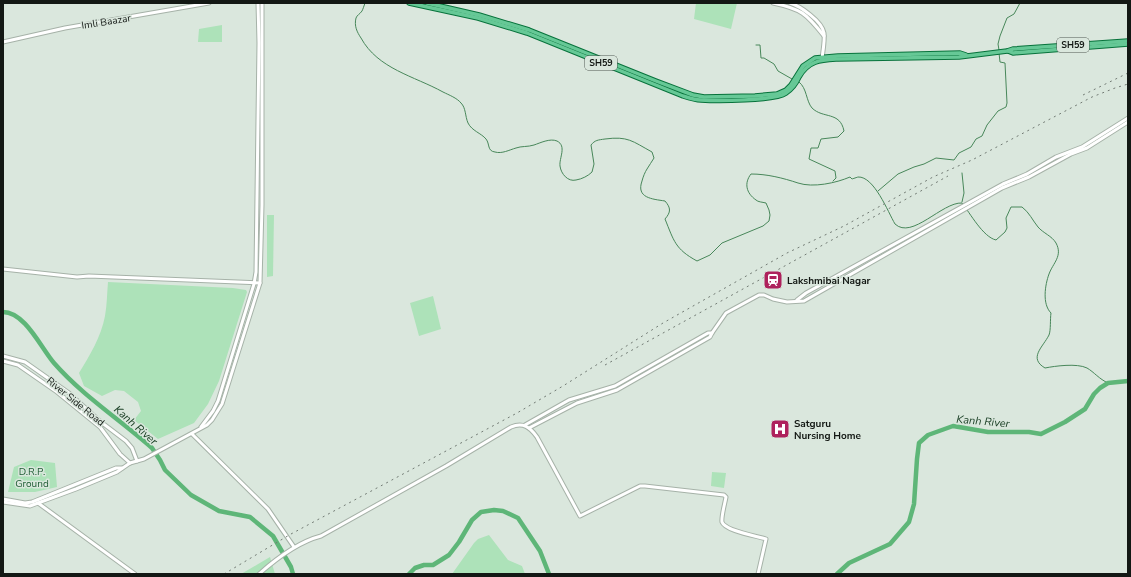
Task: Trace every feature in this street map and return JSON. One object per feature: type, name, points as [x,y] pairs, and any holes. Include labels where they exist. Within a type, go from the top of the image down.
[{"type":"main road","name":"SH59","points":[[408,3],[484,20],[527,33],[667,90],[696,100],[767,98],[783,95],[792,86]]},
{"type":"main road","name":"SH59","points":[[427,3],[479,15],[529,30],[656,81],[698,96],[733,97],[774,95],[792,86]]},
{"type":"main road","name":"SH59","points":[[821,59],[959,57],[1006,51],[1128,40]]},
{"type":"main road","name":"SH59","points":[[1018,50],[1091,48],[1128,44]]},
{"type":"main road","points":[[792,86],[810,64],[821,59]]},
{"type":"street","name":"Imli Baazar","points":[[3,42],[65,28],[209,3]]},
{"type":"street","points":[[200,429],[213,411],[218,401],[254,284],[256,272],[258,3]]},
{"type":"street","points":[[3,501],[25,503],[37,502],[116,468],[122,468],[130,463],[144,459],[200,429],[212,420],[222,404],[260,283],[262,205],[262,3]]},
{"type":"street","points":[[773,3],[799,10],[807,16],[824,34]]},
{"type":"street","points":[[790,3],[801,7],[819,24],[824,34],[821,59]]},
{"type":"street","points":[[797,300],[1003,184],[1027,174],[1056,157],[1082,147],[1128,118]]},
{"type":"street","points":[[529,428],[576,403],[617,390],[710,337],[726,313],[758,295],[764,295],[773,299],[787,302],[797,300],[804,301],[1002,188],[1029,177],[1071,154],[1087,148],[1128,122]]},
{"type":"street","points":[[3,269],[76,277],[89,276],[254,284],[260,283]]},
{"type":"street","points":[[525,425],[569,400],[615,386],[704,336],[712,333]]},
{"type":"street","name":"River Side Road","points":[[3,356],[24,362],[69,393],[101,422],[126,441],[132,448],[137,461]]},
{"type":"street","name":"River Side Road","points":[[3,361],[18,365],[57,392],[100,427],[120,454],[130,463]]},
{"type":"street","points":[[259,574],[294,547],[312,538],[321,536],[446,466],[511,427],[519,424],[525,425],[537,437],[580,516],[640,486],[725,495],[722,520],[724,526],[731,530],[766,539],[758,574]]},
{"type":"street","points":[[192,434],[268,508],[294,547]]},
{"type":"street","points":[[37,502],[135,574]]},
{"type":"green space","points":[[696,3],[737,3],[731,29],[694,19]]},
{"type":"green space","points":[[222,25],[222,42],[198,42],[199,29]]},
{"type":"green space","points":[[267,215],[274,215],[273,276],[267,277]]},
{"type":"green space","points":[[108,282],[233,288],[246,290],[247,292],[219,381],[208,404],[194,423],[158,439],[134,420],[141,411],[138,402],[124,391],[115,390],[102,396],[84,386],[79,373],[95,346],[101,331],[105,316]]},
{"type":"green space","points":[[433,296],[441,329],[419,336],[410,303]]},
{"type":"green space","name":"D.R.P. Ground","points":[[31,460],[55,463],[57,487],[35,492],[8,492],[14,467]]},
{"type":"green space","points":[[712,472],[726,473],[724,488],[711,486]]},
{"type":"green space","points":[[489,535],[508,560],[522,566],[525,574],[452,574],[474,543],[478,539]]},
{"type":"green space","points":[[270,557],[275,574],[241,574]]},
{"type":"waterway","points":[[365,3],[362,11],[356,17],[355,24],[358,33],[368,49],[398,71],[432,86],[459,101],[464,107],[468,123],[474,130],[486,139],[492,151],[503,152],[518,147],[532,146],[548,140],[557,141],[562,146],[560,166],[565,177],[570,180],[578,180],[592,172],[594,164],[591,145],[597,140],[613,138],[630,140],[652,152],[654,158],[643,176],[641,191],[646,197],[665,201],[670,210],[665,219],[673,239],[684,252],[697,261],[710,255],[722,243],[763,226],[769,221],[770,215],[766,203],[757,201],[748,191],[747,181],[751,174],[775,177],[810,185],[831,183],[850,177],[852,179],[858,177],[864,178],[875,188],[895,224],[902,228],[918,224],[945,208],[954,204],[962,203],[982,230],[991,238],[996,240],[1005,232],[1007,228],[1006,218],[1011,207],[1022,207],[1038,227],[1050,236],[1058,248],[1057,259],[1046,283],[1045,300],[1051,313],[1050,333],[1038,352],[1038,360],[1045,368],[1066,365],[1083,366],[1108,383]]},
{"type":"waterway","points":[[999,50],[998,44],[1007,18],[1014,14],[1020,3]]},
{"type":"waterway","points":[[756,45],[760,45],[761,58],[764,58],[774,64],[778,71],[792,79]]},
{"type":"waterway","points":[[878,191],[898,174],[936,158],[954,160],[959,153],[971,147],[976,139],[982,136],[987,125],[998,111],[1006,107],[1007,103],[1005,63],[1000,62],[999,53]]},
{"type":"waterway","points":[[799,82],[804,88],[812,108],[835,118],[842,125],[844,131],[838,137],[821,139],[818,148],[811,148],[809,159],[835,171],[836,178],[833,181]]},
{"type":"waterway","points":[[962,173],[964,193],[962,202]]},
{"type":"waterway","name":"Kanh River","points":[[3,312],[11,314],[25,324],[49,357],[65,375],[76,386],[152,448],[165,470],[191,495],[219,511],[250,517],[273,536],[291,567],[293,574]]},
{"type":"waterway","name":"Kanh River","points":[[837,574],[849,563],[890,544],[909,522],[914,504],[919,443],[928,435],[953,426],[988,432],[1029,432],[1041,434],[1065,422],[1085,409],[1094,394],[1108,383],[1128,381]]},
{"type":"waterway","name":"Kanh River","points":[[409,574],[415,568],[424,565],[433,565],[449,555],[459,542],[472,520],[481,512],[494,510],[503,511],[518,518],[540,551],[549,574]]},
{"type":"railway","points":[[1083,95],[1128,73]]},
{"type":"railway","points":[[224,574],[291,534],[517,413],[663,323],[787,253],[844,226],[933,177],[972,160],[1092,97],[1128,84]]},
{"type":"railway","points":[[605,365],[948,176]]},
{"type":"place","name":"Lakshmibai Nagar","points":[[773,280]]},
{"type":"place","name":"Satguru Nursing Home","points":[[780,429]]}]
